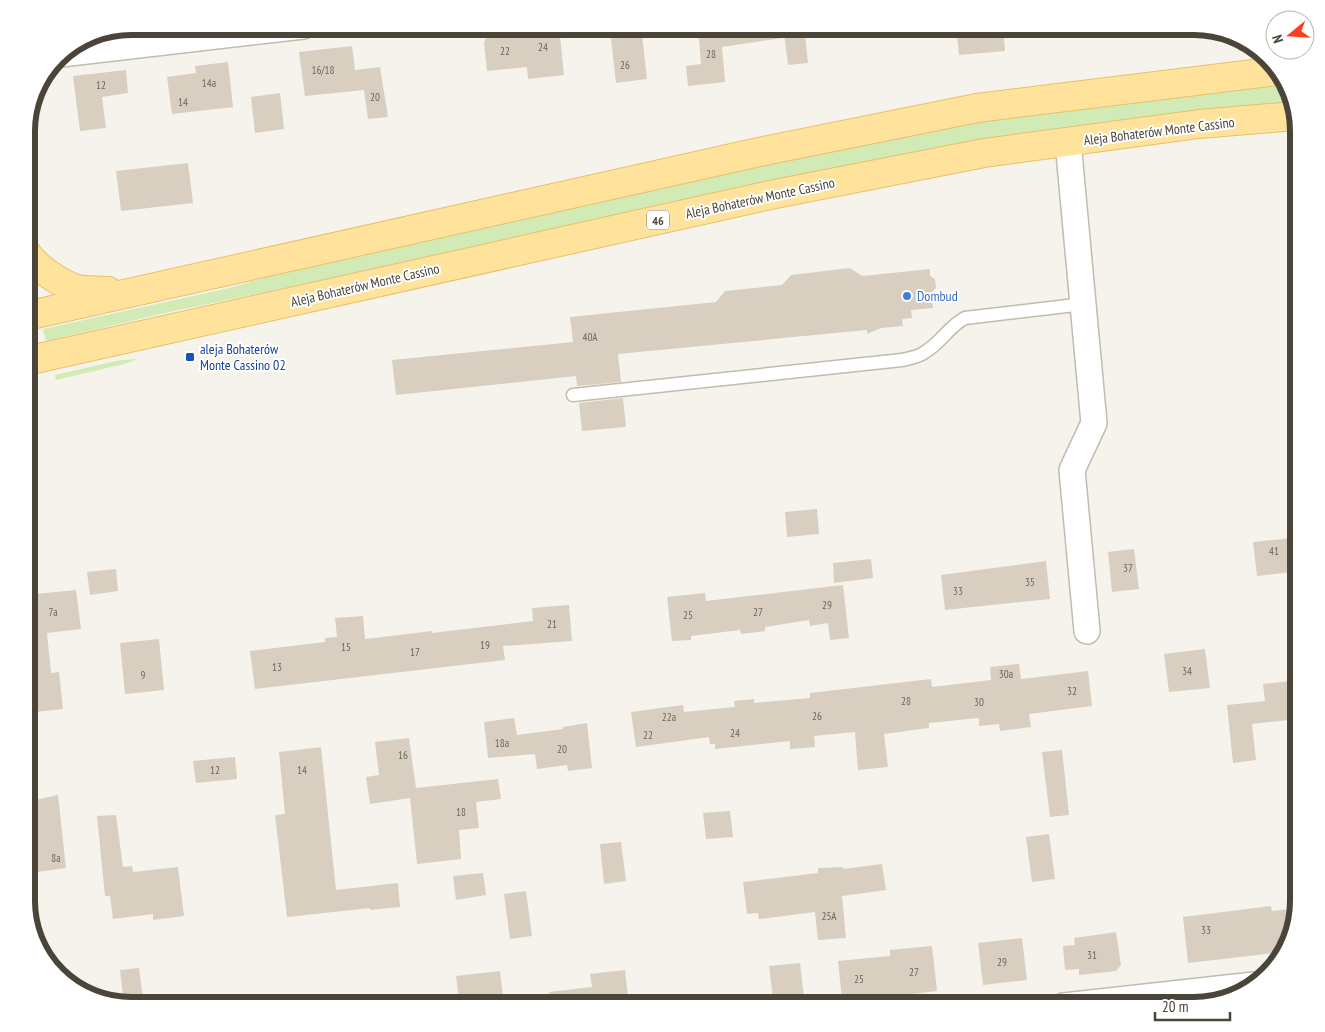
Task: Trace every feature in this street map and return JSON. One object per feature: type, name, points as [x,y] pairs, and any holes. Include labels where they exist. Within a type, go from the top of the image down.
[{"type":"main road","points":[[35,314],[759,152],[977,108],[1269,72]]},
{"type":"main road","name":"Aleja Bohaterów Monte Cassino","points":[[35,358],[770,195],[984,154],[1199,124],[1289,117]]},
{"type":"main road","points":[[35,262],[54,278],[77,289],[130,292]]},
{"type":"street","points":[[77,52],[225,35]]},
{"type":"street","points":[[1068,142],[1094,423],[1072,470],[1087,631]]},
{"type":"street","points":[[1145,997],[1236,987]]},
{"type":"lane","points":[[573,395],[902,360],[927,351],[953,325],[965,318],[1084,304]]},
{"type":"green space","points":[[1278,85],[1286,103],[1050,129],[917,151],[174,311],[46,341],[43,329],[229,288],[295,269],[850,145],[1018,115]]},
{"type":"green space","points":[[138,359],[56,380],[55,375],[121,360]]},
{"type":"building","points":[[488,35],[560,35],[564,75],[528,79],[527,67],[487,71],[484,43]]},
{"type":"building","points":[[642,35],[647,79],[616,83],[611,38]]},
{"type":"building","points":[[699,35],[783,35],[783,38],[722,47],[725,82],[688,86],[686,66],[701,64]]},
{"type":"building","points":[[784,35],[805,35],[808,63],[788,65]]},
{"type":"building","points":[[957,35],[1004,35],[1005,51],[959,55]]},
{"type":"building","points":[[352,46],[355,70],[380,67],[388,117],[368,119],[364,90],[305,96],[299,52]]},
{"type":"building","points":[[228,62],[233,107],[172,114],[167,77],[196,73],[195,66]]},
{"type":"building","points":[[126,70],[128,93],[102,97],[106,128],[80,131],[73,76]]},
{"type":"building","points":[[280,93],[284,129],[255,133],[251,97]]},
{"type":"building","points":[[188,163],[193,203],[121,211],[116,171]]},
{"type":"building","points":[[850,268],[862,276],[930,269],[930,276],[935,279],[936,288],[932,292],[933,308],[911,310],[912,318],[902,319],[903,326],[881,328],[867,334],[867,330],[618,354],[621,382],[577,386],[576,376],[396,395],[392,360],[573,342],[570,317],[716,302],[725,291],[782,285],[791,275]]},
{"type":"building","points":[[623,398],[626,427],[582,431],[579,403]]},
{"type":"building","points":[[817,509],[819,534],[787,537],[785,512]]},
{"type":"building","points":[[1290,538],[1290,572],[1257,576],[1253,542]]},
{"type":"building","points":[[1134,549],[1139,589],[1112,592],[1108,552]]},
{"type":"building","points":[[871,559],[873,578],[834,583],[833,563]]},
{"type":"building","points":[[1046,561],[1050,599],[945,610],[941,575]]},
{"type":"building","points":[[116,569],[118,591],[90,595],[87,572]]},
{"type":"building","points":[[843,585],[849,638],[830,640],[828,623],[810,626],[809,620],[765,627],[765,631],[741,634],[740,630],[691,636],[691,640],[672,641],[667,597],[705,593],[706,601]]},
{"type":"building","points":[[76,590],[81,629],[47,633],[51,673],[59,672],[63,709],[35,712],[35,594]]},
{"type":"building","points":[[569,605],[572,641],[503,646],[505,660],[255,689],[250,651],[325,642],[325,638],[337,637],[335,618],[363,616],[365,639],[533,621],[532,608]]},
{"type":"building","points":[[159,639],[164,690],[125,694],[120,643]]},
{"type":"building","points":[[1205,649],[1210,688],[1169,692],[1164,654]]},
{"type":"building","points":[[1019,664],[1021,679],[1088,671],[1092,706],[1029,714],[1031,727],[1000,731],[999,724],[979,726],[979,718],[929,723],[929,728],[884,734],[888,767],[858,770],[855,732],[814,736],[815,747],[790,749],[790,741],[715,749],[715,744],[710,744],[709,737],[636,747],[631,712],[683,705],[684,712],[735,707],[734,701],[754,699],[754,703],[810,698],[810,693],[931,679],[932,687],[991,680],[990,667]]},
{"type":"building","points":[[1290,681],[1290,720],[1252,724],[1256,760],[1233,763],[1227,705],[1265,701],[1263,684]]},
{"type":"building","points":[[514,718],[517,735],[563,729],[563,727],[587,723],[592,768],[568,771],[567,765],[537,769],[535,754],[488,758],[484,722]]},
{"type":"building","points":[[409,738],[416,788],[498,779],[501,799],[476,802],[479,828],[459,830],[461,859],[417,864],[410,798],[370,804],[366,777],[379,775],[375,742]]},
{"type":"building","points":[[321,747],[336,890],[398,883],[400,907],[370,910],[370,908],[287,917],[275,815],[285,814],[279,752]]},
{"type":"building","points":[[1062,750],[1069,815],[1050,817],[1042,752]]},
{"type":"building","points":[[235,757],[237,779],[196,783],[193,761]]},
{"type":"building","points":[[58,795],[66,868],[37,872],[35,855],[35,800]]},
{"type":"building","points":[[730,811],[733,837],[706,839],[703,813]]},
{"type":"building","points":[[116,815],[123,867],[132,866],[133,872],[178,867],[184,916],[153,920],[153,914],[113,919],[110,896],[105,896],[97,816]]},
{"type":"building","points":[[1049,834],[1055,879],[1032,882],[1026,837]]},
{"type":"building","points":[[621,842],[626,881],[604,884],[600,844]]},
{"type":"building","points":[[882,864],[886,890],[842,896],[846,938],[818,940],[815,912],[759,919],[758,913],[747,914],[743,882],[818,873],[818,868],[843,867],[843,869]]},
{"type":"building","points":[[483,873],[486,895],[456,900],[453,876]]},
{"type":"building","points":[[526,891],[532,936],[510,939],[504,894]]},
{"type":"building","points":[[1271,906],[1272,911],[1289,909],[1285,932],[1275,953],[1188,963],[1183,917]]},
{"type":"building","points":[[1116,932],[1121,965],[1116,971],[1079,975],[1079,969],[1065,970],[1063,946],[1075,945],[1074,938]]},
{"type":"building","points":[[1022,938],[1027,980],[983,985],[978,943]]},
{"type":"building","points":[[932,946],[937,991],[895,996],[894,994],[842,997],[838,961],[890,956],[890,950]]},
{"type":"building","points":[[800,963],[804,997],[773,997],[769,966]]},
{"type":"building","points":[[139,968],[143,997],[123,997],[120,970]]},
{"type":"building","points":[[625,970],[628,997],[549,997],[549,992],[592,987],[590,974]]},
{"type":"building","points":[[500,971],[503,997],[459,997],[456,976]]},
{"type":"place","name":"Dombud","points":[[907,296]]},
{"type":"place","name":"aleja Bohaterów Monte Cassino 02","points":[[190,357]]}]
